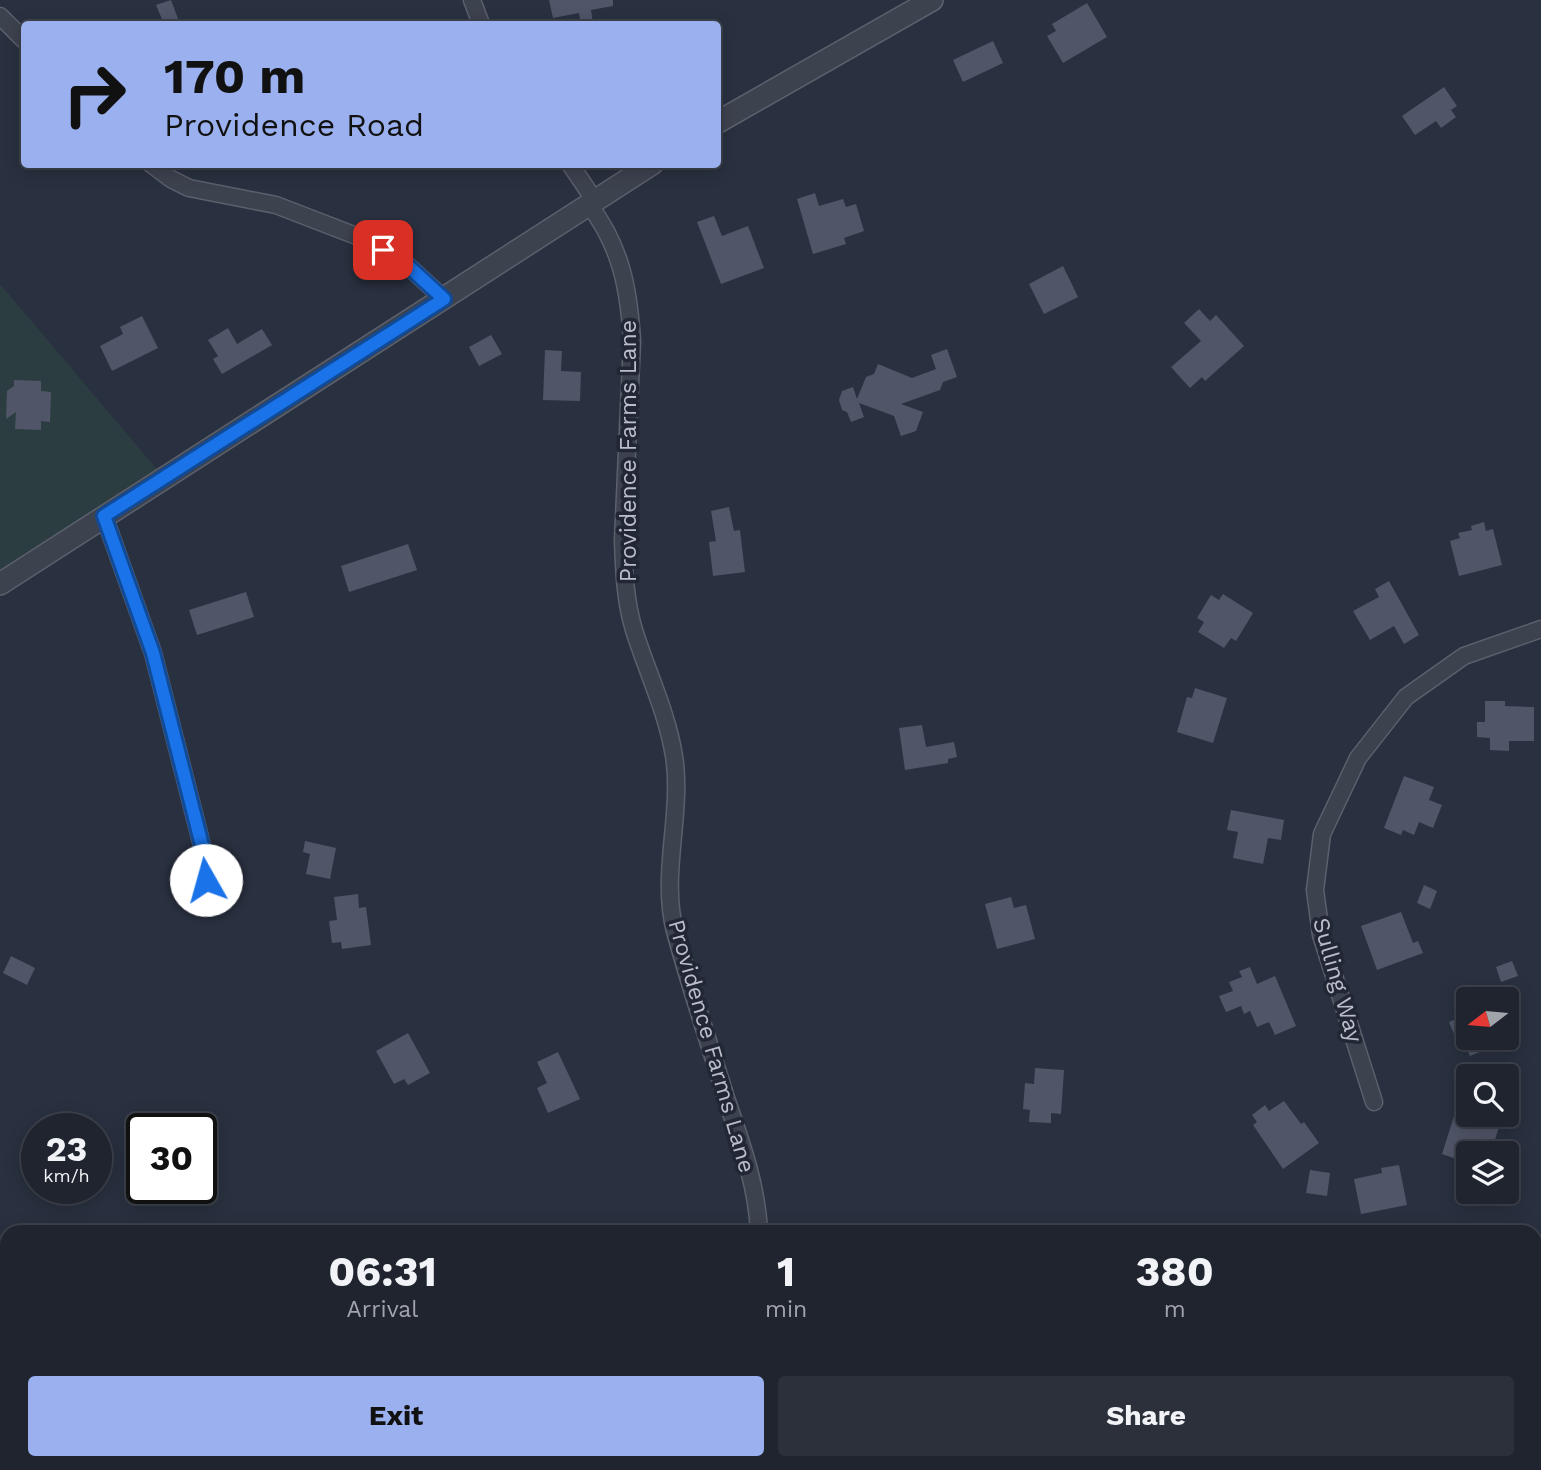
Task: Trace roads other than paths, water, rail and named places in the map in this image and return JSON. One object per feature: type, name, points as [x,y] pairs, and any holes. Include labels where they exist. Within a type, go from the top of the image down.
[{"type":"street","points":[[472,0],[480,21]]},
{"type":"street","points":[[721,120],[932,0]]},
{"type":"street","points":[[0,16],[21,37]]},
{"type":"street","points":[[156,168],[188,188],[276,205],[359,237],[406,264],[444,299]]},
{"type":"street","name":"Providence Farms Lane","points":[[572,168],[616,248],[630,316],[632,341],[623,540],[624,572],[634,628],[666,720],[674,757],[677,797],[671,888],[674,927],[691,989],[750,1169],[759,1225]]},
{"type":"street","points":[[0,584],[646,168]]},
{"type":"street","points":[[104,516],[153,653],[207,865],[206,880],[197,899]]},
{"type":"street","name":"Sulling Way","points":[[1374,1102],[1321,935],[1315,890],[1322,834],[1358,758],[1406,697],[1464,656],[1541,629]]}]
